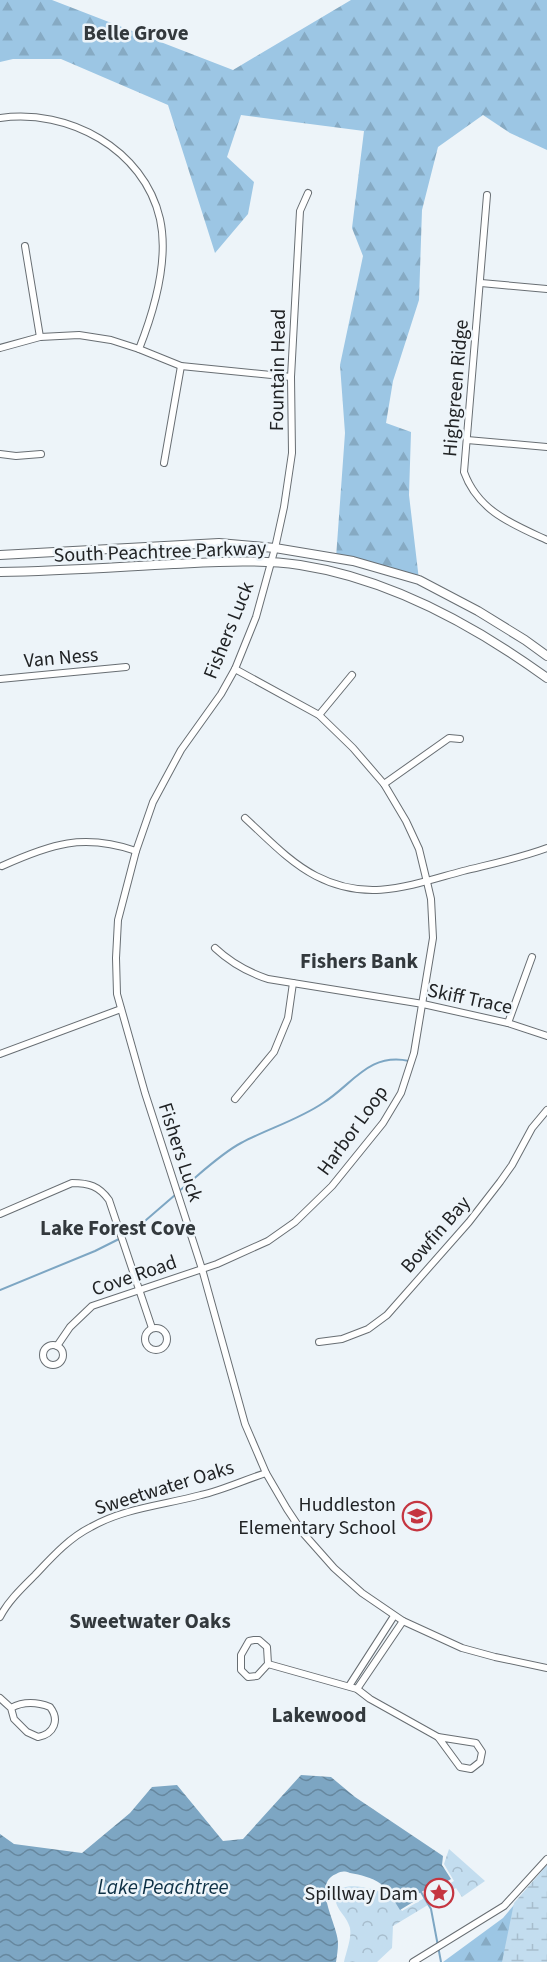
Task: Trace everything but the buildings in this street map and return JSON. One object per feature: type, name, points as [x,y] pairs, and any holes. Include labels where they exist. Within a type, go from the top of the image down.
[{"type":"main road","name":"South Peachtree Parkway","points":[[0,555],[219,543],[275,548],[352,561],[418,580],[478,611],[547,656]]},
{"type":"main road","name":"South Peachtree Parkway","points":[[0,572],[224,561],[300,565],[349,577],[397,593],[441,612],[509,651],[547,678]]},
{"type":"street","points":[[0,118],[18,116],[54,120],[80,128],[112,146],[132,165],[144,182],[160,217],[162,252],[154,306],[139,349]]},
{"type":"street","name":"Fountain Head","points":[[275,548],[292,453],[291,377],[300,211],[308,193]]},
{"type":"street","name":"Highgreen Ridge","points":[[487,195],[465,472],[473,492],[486,506],[502,518],[547,540]]},
{"type":"street","points":[[25,246],[40,337]]},
{"type":"street","points":[[481,283],[547,289]]},
{"type":"street","points":[[0,348],[40,337],[79,335],[111,340],[181,366],[291,377]]},
{"type":"street","points":[[164,463],[181,366]]},
{"type":"street","points":[[467,440],[547,447]]},
{"type":"street","points":[[0,454],[16,456],[41,454]]},
{"type":"street","name":"Fishers Luck","points":[[275,548],[256,617],[235,669],[168,773],[153,802],[136,851],[118,920],[116,985],[121,1009],[145,1093],[202,1269],[245,1424],[266,1473],[292,1517],[315,1548],[362,1593],[394,1616],[462,1648],[547,1668]]},
{"type":"street","name":"Van Ness","points":[[0,679],[126,667]]},
{"type":"street","name":"Harbor Loop","points":[[202,1269],[268,1241],[311,1209],[357,1158],[383,1123],[401,1093],[413,1056],[433,938],[431,899],[415,839],[396,801],[384,784],[319,715],[235,669]]},
{"type":"street","points":[[319,715],[352,675]]},
{"type":"street","points":[[384,784],[449,738],[460,739]]},
{"type":"street","points":[[245,818],[300,867],[329,882],[369,891],[395,890],[547,848]]},
{"type":"street","points":[[2,866],[42,850],[75,841],[114,843],[136,851]]},
{"type":"street","name":"Skiff Trace","points":[[215,948],[229,961],[268,979],[423,1004],[508,1023],[547,1036]]},
{"type":"street","points":[[508,1023],[532,957]]},
{"type":"street","points":[[235,1099],[274,1052],[288,1018],[293,983]]},
{"type":"street","points":[[0,1054],[121,1009]]},
{"type":"street","name":"Bowfin Bay","points":[[319,1342],[342,1339],[368,1329],[387,1315],[495,1189],[512,1165],[532,1128],[547,1110]]},
{"type":"street","points":[[0,1214],[72,1183],[96,1187],[103,1192],[109,1200],[152,1328]]},
{"type":"street","name":"Cove Road","points":[[57,1346],[70,1327],[92,1306],[202,1269]]},
{"type":"street","name":"Sweetwater Oaks","points":[[0,1617],[19,1591],[56,1553],[90,1527],[109,1518],[203,1495],[266,1473]]},
{"type":"street","points":[[349,1686],[394,1616]]},
{"type":"street","points":[[357,1689],[403,1621]]},
{"type":"street","points":[[259,1640],[264,1643],[269,1652],[268,1664],[257,1676],[248,1677],[243,1673],[240,1665],[241,1655],[249,1641],[259,1640]]},
{"type":"street","points":[[268,1664],[357,1689],[370,1700],[438,1737],[476,1743],[482,1752],[480,1762],[471,1769],[460,1767],[438,1737]]},
{"type":"street","points":[[0,1698],[11,1708],[14,1719],[27,1732],[38,1737],[49,1733],[55,1723],[54,1712],[50,1707],[41,1703],[30,1702],[11,1708]]},
{"type":"street","points":[[413,1962],[504,1906],[547,1859]]},
{"type":"green space","points":[[0,0],[52,0],[233,70],[351,0],[547,0],[547,150],[510,133],[483,115],[438,147],[422,210],[419,300],[393,381],[386,423],[411,432],[409,495],[419,580],[336,558],[345,433],[340,365],[363,256],[352,228],[364,131],[241,115],[227,157],[254,182],[248,214],[215,253],[168,105],[61,59],[13,59],[0,62]]},
{"type":"green space","points":[[449,1849],[485,1881],[462,1897],[456,1888],[393,1926],[392,1948],[377,1962],[344,1962],[350,1941],[350,1928],[336,1904],[335,1892],[341,1888],[355,1886],[377,1891],[391,1895],[402,1911],[454,1881],[444,1864]]},
{"type":"green space","points":[[547,1865],[547,1962],[502,1962],[514,1903]]},
{"type":"green space","points":[[547,1866],[547,1962],[443,1962],[503,1918]]},
{"type":"water","name":"Lake Peachtree","points":[[301,1775],[331,1777],[355,1797],[443,1856],[442,1865],[451,1879],[434,1889],[432,1886],[416,1895],[418,1899],[400,1910],[388,1891],[380,1889],[381,1884],[373,1880],[343,1872],[329,1879],[326,1895],[337,1935],[336,1962],[0,1962],[0,1834],[14,1844],[82,1853],[130,1813],[152,1787],[177,1785],[223,1841],[243,1839]]},
{"type":"waterway","points":[[179,1191],[233,1148],[313,1109],[372,1066],[395,1059],[409,1061]]},
{"type":"waterway","points":[[0,1290],[95,1251],[131,1233],[175,1195]]},
{"type":"waterway","points":[[421,1892],[431,1909],[441,1962]]},
{"type":"place","name":"Huddleston Elementary School","points":[[417,1516]]},
{"type":"place","name":"Spillway Dam","points":[[439,1893]]},
{"type":"district","name":"Belle Grove","points":[[136,33]]},
{"type":"district","name":"Fishers Bank","points":[[359,961]]},
{"type":"district","name":"Lake Forest Cove","points":[[118,1228]]},
{"type":"district","name":"Sweetwater Oaks","points":[[150,1621]]},
{"type":"district","name":"Lakewood","points":[[319,1715]]}]
